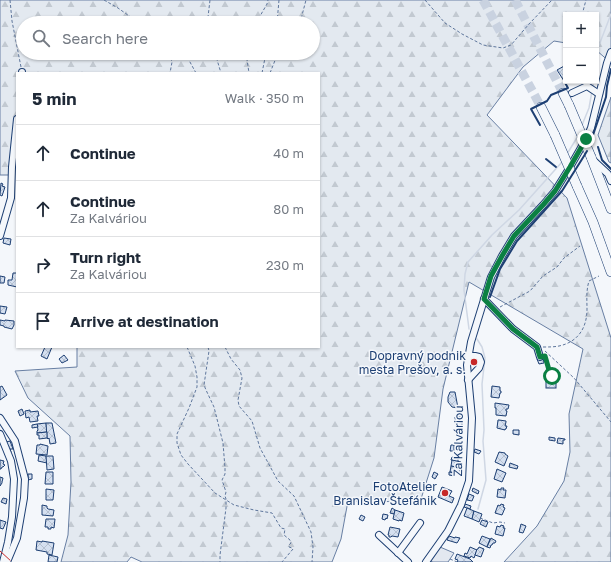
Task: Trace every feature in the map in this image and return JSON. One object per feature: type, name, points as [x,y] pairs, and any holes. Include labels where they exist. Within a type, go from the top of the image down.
[{"type":"highway","points":[[567,93],[568,105],[611,209]]},
{"type":"highway","points":[[541,107],[555,135],[593,222],[611,272]]},
{"type":"street","name":"Za Kalváriou","points":[[426,562],[448,531],[461,505],[469,481],[472,418],[468,380],[468,356],[491,276],[514,236],[555,191],[586,139],[591,128],[598,93],[611,52]]},
{"type":"street","points":[[567,93],[587,86],[598,93]]},
{"type":"street","points":[[0,236],[11,198],[16,136]]},
{"type":"street","points":[[591,158],[608,174],[611,181]]},
{"type":"street","points":[[484,299],[513,329],[537,347],[540,357]]},
{"type":"street","points":[[468,356],[479,357],[481,362],[479,368],[468,380]]},
{"type":"street","points":[[0,418],[15,441],[25,479],[24,498],[17,538],[7,562]]},
{"type":"street","points":[[0,434],[11,461],[14,479],[12,517],[3,562]]},
{"type":"street","points":[[398,553],[420,523]]},
{"type":"street","points":[[379,535],[408,562]]},
{"type":"path","points":[[10,0],[16,41]]},
{"type":"path","points":[[104,0],[129,16]]},
{"type":"path","points":[[208,16],[210,0]]},
{"type":"path","points":[[260,16],[268,0]]},
{"type":"path","points":[[278,16],[279,0]]},
{"type":"path","points":[[302,16],[306,0]]},
{"type":"path","points":[[425,0],[445,23],[462,34],[484,45],[503,48],[511,45],[552,0]]},
{"type":"path","points":[[583,12],[586,0]]},
{"type":"path","points":[[20,60],[22,72]]},
{"type":"path","points":[[170,72],[171,60]]},
{"type":"path","points":[[189,60],[195,72]]},
{"type":"path","points":[[217,60],[221,72]]},
{"type":"path","points":[[247,60],[249,72]]},
{"type":"path","points":[[262,72],[265,60]]},
{"type":"path","points":[[270,72],[275,60]]},
{"type":"path","points":[[495,310],[530,291],[543,276],[580,246]]},
{"type":"path","points":[[537,347],[560,346],[572,341],[581,333],[586,324],[588,311],[586,288],[589,281],[599,276]]},
{"type":"path","points":[[537,347],[546,352],[574,378],[611,422]]},
{"type":"path","points":[[187,348],[195,366],[197,387],[177,434],[177,443],[181,455],[215,493],[234,504],[254,510],[272,513],[281,528],[285,529],[284,535],[290,540],[291,543],[289,548],[293,549],[282,562]]},
{"type":"path","points":[[208,348],[204,385],[214,407],[223,443],[225,474],[222,480],[226,492],[225,519],[220,562]]},
{"type":"path","points":[[225,348],[230,359],[240,370],[242,378],[238,400],[239,406],[252,421],[260,448],[278,481],[294,496],[311,532],[313,547],[312,562]]},
{"type":"path","points":[[540,357],[545,356],[553,381]]},
{"type":"path","points":[[480,518],[493,523],[505,523]]},
{"type":"path","points":[[450,559],[457,562]]},
{"type":"green space","points":[[0,0],[611,0],[611,63],[599,53],[599,12],[563,12],[563,42],[554,41],[523,67],[487,115],[567,198],[611,338],[611,562],[504,562],[537,526],[564,481],[570,452],[569,414],[583,349],[469,282],[443,389],[434,458],[420,502],[348,501],[341,539],[332,562],[142,562],[131,557],[127,562],[61,562],[68,535],[71,482],[70,436],[28,398],[15,371],[77,367],[77,348],[320,348],[320,72],[16,72],[16,131],[12,175],[0,175]]},
{"type":"green space","points":[[611,97],[611,163],[609,162],[598,135]]},
{"type":"shaded area","points":[[440,547],[454,553],[448,562],[430,561]]},
{"type":"building","points":[[563,67],[563,79],[557,70]]},
{"type":"building","points":[[1,183],[3,184],[2,186],[5,187],[2,196],[0,195]]},
{"type":"building","points":[[4,238],[11,239],[10,245],[3,243]]},
{"type":"building","points":[[13,273],[16,273],[16,287],[8,285],[8,280],[12,280]]},
{"type":"building","points":[[0,276],[5,277],[4,283],[0,283]]},
{"type":"building","points":[[0,306],[7,307],[5,314],[0,313]]},
{"type":"building","points":[[0,320],[14,321],[12,329],[0,325]]},
{"type":"building","points":[[45,348],[52,348],[47,359],[41,356]]},
{"type":"building","points":[[64,355],[68,360],[62,363],[59,359]]},
{"type":"building","points":[[543,358],[544,363],[539,364],[537,359]]},
{"type":"building","name":"Dopravný podnik mesta Prešov, a. s.","points":[[472,359],[476,360],[476,364],[472,363]]},
{"type":"building","points":[[546,381],[556,381],[556,388],[546,388]]},
{"type":"building","points":[[2,386],[7,395],[0,400],[0,387]]},
{"type":"building","points":[[492,386],[500,387],[501,393],[499,398],[491,397]]},
{"type":"building","points":[[450,392],[455,392],[458,408],[452,407],[448,402]]},
{"type":"building","points":[[495,403],[509,405],[508,409],[506,409],[506,416],[496,415]]},
{"type":"building","points":[[22,409],[24,414],[20,416],[18,411]]},
{"type":"building","points":[[30,410],[30,412],[38,411],[38,421],[30,422],[29,417],[26,418],[25,411]]},
{"type":"building","points":[[455,417],[462,417],[462,426],[456,427]]},
{"type":"building","points":[[498,420],[506,421],[505,426],[507,426],[505,430],[497,428]]},
{"type":"building","points":[[46,423],[47,432],[37,433],[37,424]]},
{"type":"building","points":[[46,423],[52,423],[56,443],[50,444],[49,438],[47,438]]},
{"type":"building","points":[[37,424],[38,427],[32,428],[32,425]]},
{"type":"building","points":[[513,430],[519,430],[519,435],[513,434]]},
{"type":"building","points":[[47,432],[47,438],[39,439],[39,435],[37,435],[37,433]]},
{"type":"building","points":[[549,437],[555,438],[555,441],[549,440]]},
{"type":"building","points":[[558,438],[565,439],[563,440],[563,444],[557,443]]},
{"type":"building","points":[[10,441],[13,449],[10,449],[11,452],[6,442]]},
{"type":"building","points":[[40,444],[48,446],[47,455],[36,454],[37,445]]},
{"type":"building","points":[[451,445],[454,445],[454,451],[450,451]]},
{"type":"building","points":[[475,449],[481,451],[479,454],[474,452]]},
{"type":"building","points":[[499,452],[505,453],[508,456],[504,466],[495,462]]},
{"type":"building","points":[[39,455],[46,456],[47,463],[38,461]]},
{"type":"building","points":[[46,456],[53,456],[54,469],[47,470]]},
{"type":"building","points":[[452,457],[458,458],[458,462],[451,460]]},
{"type":"building","points":[[0,460],[4,461],[3,464],[5,465],[1,469],[0,469]]},
{"type":"building","points":[[452,460],[461,462],[460,468],[451,466]]},
{"type":"building","points":[[510,463],[518,466],[517,469],[509,467]]},
{"type":"building","points":[[451,466],[460,468],[459,473],[450,472]]},
{"type":"building","points":[[497,469],[506,473],[502,482],[494,479]]},
{"type":"building","points":[[46,472],[53,472],[53,484],[45,484]]},
{"type":"building","points":[[434,472],[438,474],[435,479],[432,477]]},
{"type":"building","points":[[449,472],[455,473],[455,476],[449,475]]},
{"type":"building","points":[[28,474],[32,474],[32,479],[28,480]]},
{"type":"building","points":[[0,477],[3,478],[0,486]]},
{"type":"building","name":"FotoAtelier Branislav Štefánik","points":[[442,487],[452,491],[449,496],[454,498],[452,503],[438,497]]},
{"type":"building","points":[[473,488],[479,491],[478,494],[472,491]]},
{"type":"building","points":[[501,488],[506,490],[505,498],[497,497],[498,489],[501,490]]},
{"type":"building","points":[[46,489],[54,490],[53,500],[46,500]]},
{"type":"building","points":[[469,494],[474,496],[472,501],[467,500]]},
{"type":"building","points":[[3,498],[7,499],[6,504],[1,502]]},
{"type":"building","points":[[465,504],[471,506],[470,509],[464,507]]},
{"type":"building","points":[[501,504],[504,505],[503,507],[505,508],[502,515],[495,513],[498,505],[500,506]]},
{"type":"building","points":[[42,505],[47,506],[48,509],[54,510],[53,516],[42,515]]},
{"type":"building","points":[[392,508],[395,510],[394,514],[390,513]]},
{"type":"building","points":[[467,508],[474,511],[472,519],[464,516]]},
{"type":"building","points":[[395,510],[404,513],[402,521],[393,519]]},
{"type":"building","points":[[474,511],[482,514],[479,522],[472,519]]},
{"type":"building","points":[[383,514],[388,515],[387,519],[382,519]]},
{"type":"building","points":[[361,515],[365,517],[363,521],[359,519]]},
{"type":"building","points":[[46,519],[55,519],[54,528],[51,527],[51,529],[48,529],[48,527],[45,527]]},
{"type":"building","points":[[0,520],[6,522],[3,529],[0,528]]},
{"type":"building","points":[[482,520],[488,522],[486,527],[480,524]]},
{"type":"building","points":[[521,524],[526,526],[523,533],[519,532]]},
{"type":"building","points":[[501,525],[505,528],[503,536],[495,534],[497,526],[500,527]]},
{"type":"building","points":[[390,527],[400,529],[398,537],[389,537]]},
{"type":"building","points":[[449,536],[460,538],[457,543],[447,540]]},
{"type":"building","points":[[482,536],[490,539],[487,547],[479,543]]},
{"type":"building","points":[[491,538],[496,541],[490,548],[487,547]]},
{"type":"building","points":[[37,541],[54,543],[52,555],[47,554],[47,552],[36,550]]},
{"type":"building","points":[[470,547],[477,550],[474,558],[471,556],[470,558],[464,556],[465,553],[467,554]]},
{"type":"building","points":[[479,547],[484,549],[481,557],[475,555]]},
{"type":"building","points":[[457,554],[470,559],[473,562],[457,562],[458,560],[455,559]]},
{"type":"building","points":[[49,555],[58,557],[57,562],[48,562]]},
{"type":"waterway","points":[[599,45],[611,14]]},
{"type":"waterway","points":[[582,125],[589,108],[592,91]]},
{"type":"waterway","points":[[567,154],[578,136]]},
{"type":"waterway","points":[[469,329],[464,290],[465,274],[468,262],[492,235],[519,210],[562,162]]},
{"type":"waterway","points":[[477,339],[482,347],[485,358],[482,384],[483,441],[486,480],[478,509]]},
{"type":"tunnel","points":[[483,0],[541,107]]},
{"type":"tunnel","points":[[515,0],[563,93]]},
{"type":"wall","points":[[589,146],[606,97],[611,69]]},
{"type":"wall","points":[[540,125],[531,109],[547,101],[551,95],[568,88],[566,84]]},
{"type":"wall","points":[[598,147],[602,160],[611,169]]},
{"type":"wall","points":[[490,297],[500,269],[517,241],[562,191],[587,151]]},
{"type":"wall","points":[[546,159],[556,167]]},
{"type":"power","points":[[0,551],[12,562]]},
{"type":"place","name":"Dopravný podnik mesta Prešov, a. s.","points":[[474,362]]},
{"type":"place","name":"FotoAtelier Branislav Štefánik","points":[[445,493]]},
{"type":"route","points":[[552,376],[545,356],[540,357],[537,347],[513,329],[484,299],[491,276],[514,236],[555,191],[586,139]]}]
